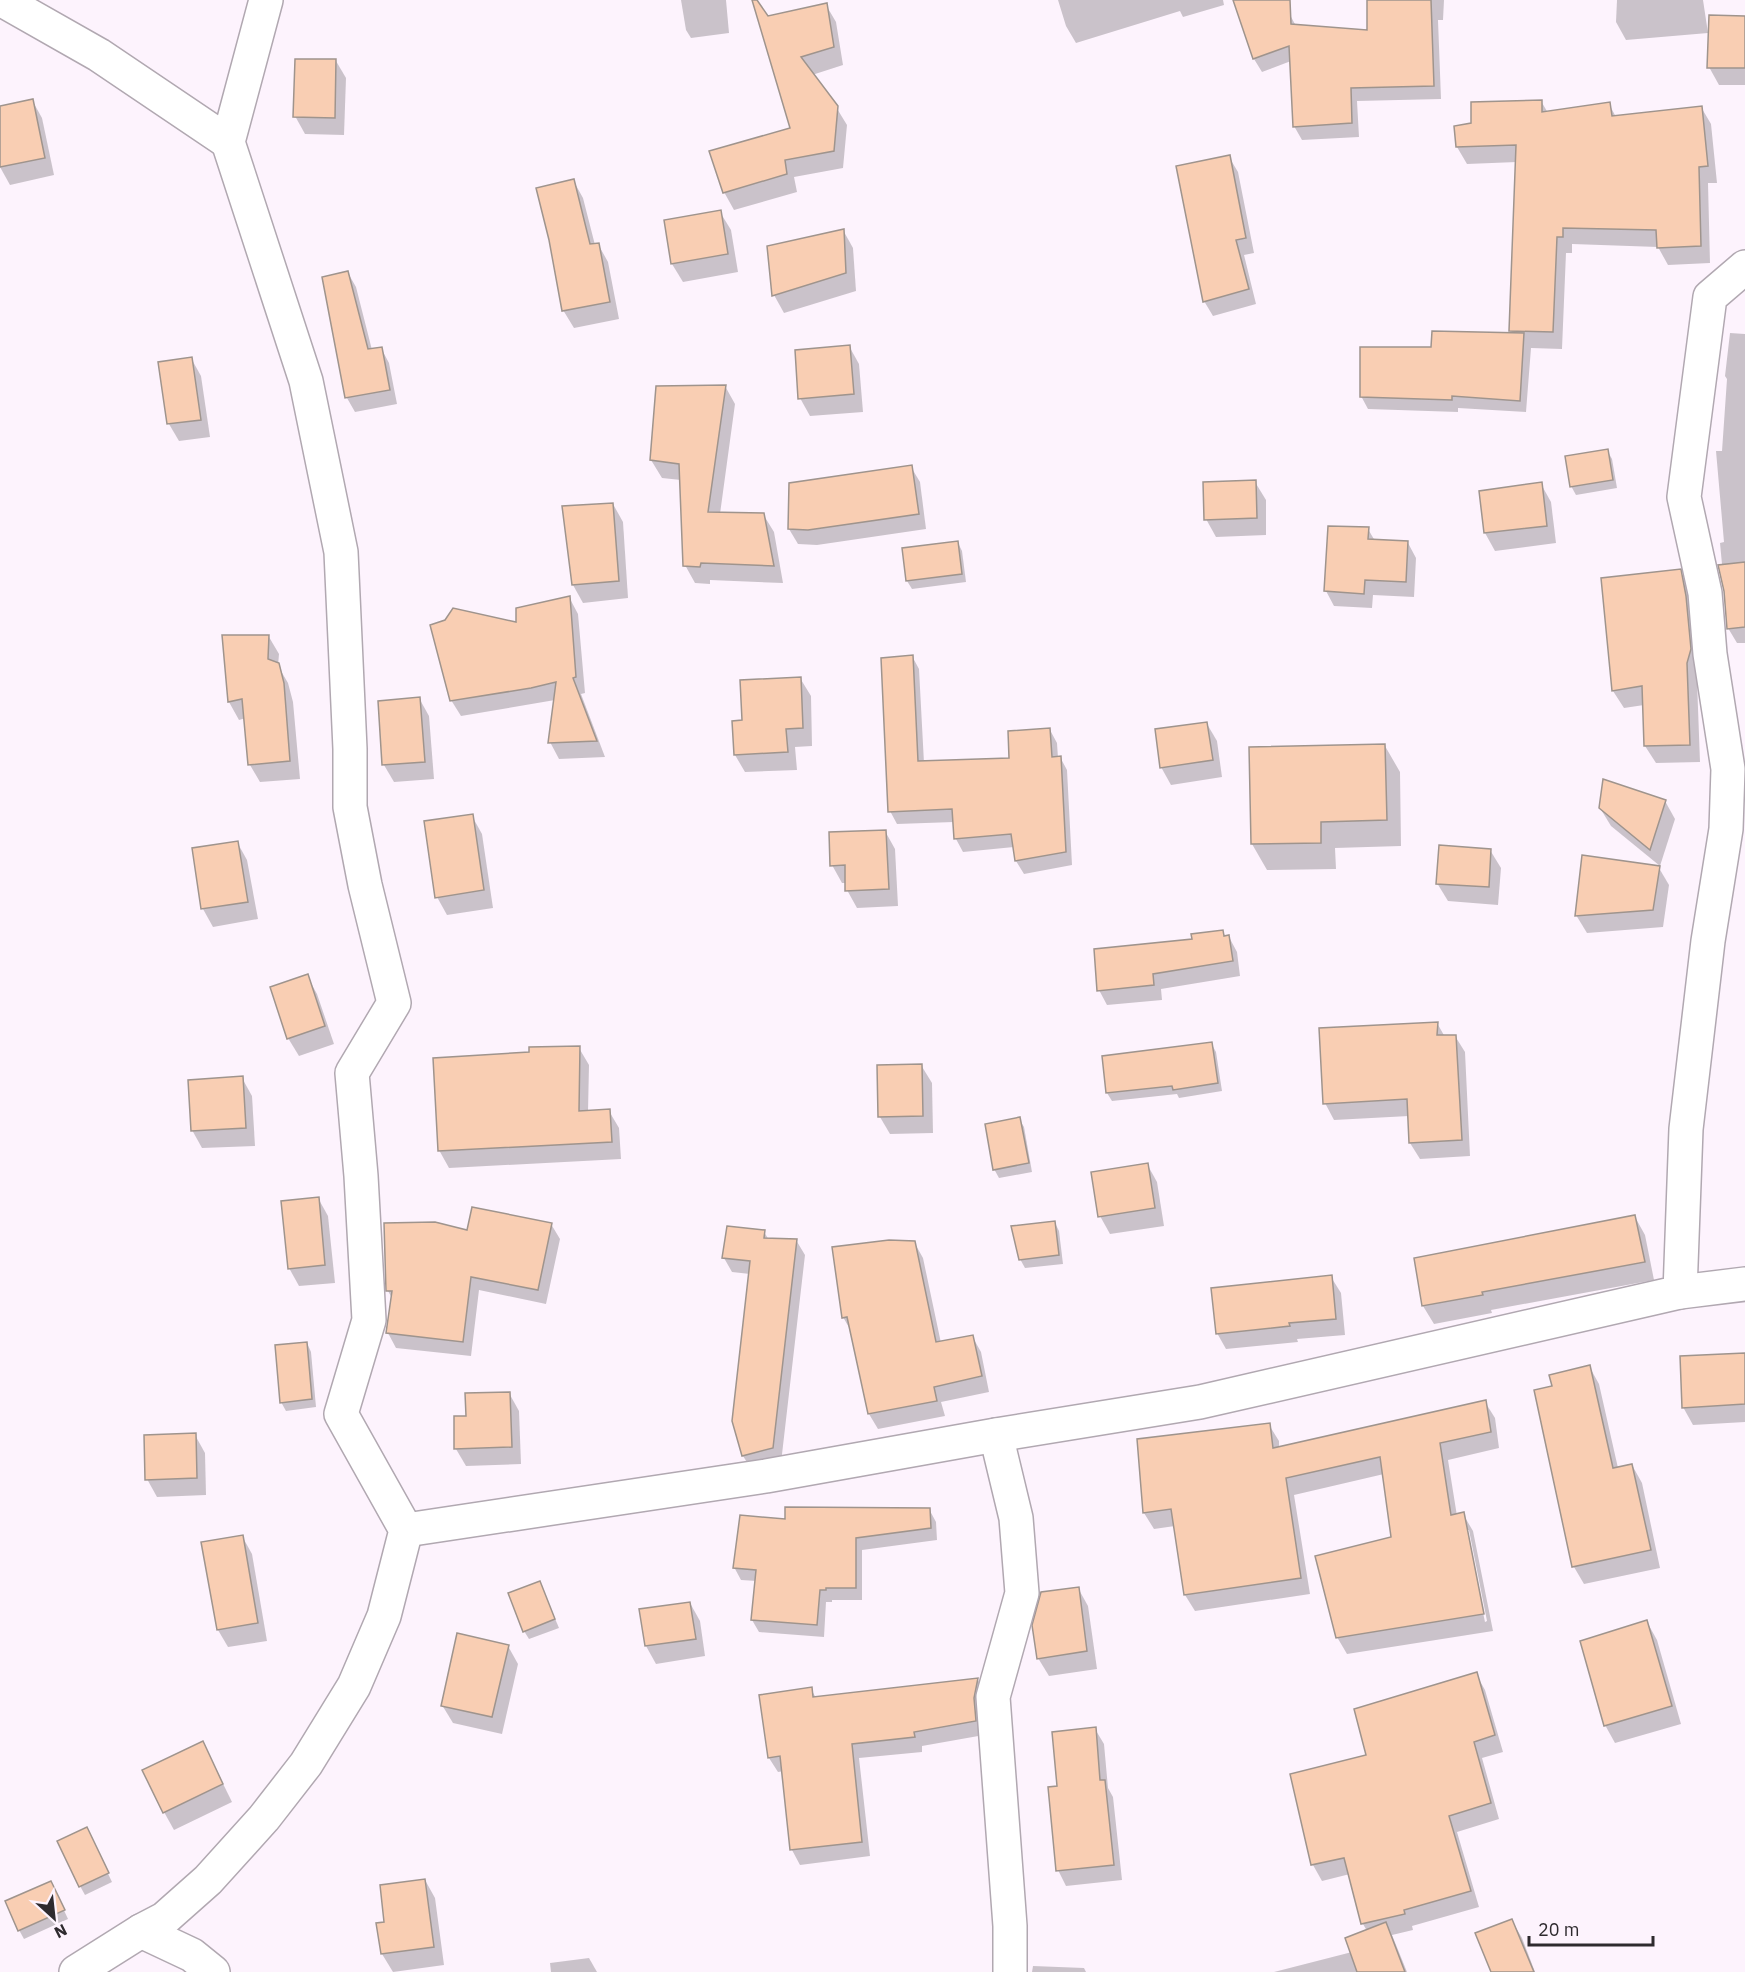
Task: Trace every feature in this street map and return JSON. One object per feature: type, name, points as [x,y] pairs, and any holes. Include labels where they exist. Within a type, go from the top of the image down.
[{"type":"street","points":[[2,0],[99,55],[228,142]]},
{"type":"street","points":[[76,1972],[141,1931],[164,1920],[208,1880],[264,1818],[306,1764],[354,1686],[384,1616],[406,1530],[341,1414],[369,1320],[362,1176],[352,1073],[394,1003],[365,885],[350,807],[350,749],[341,552],[306,381],[228,142],[266,0]]},
{"type":"street","points":[[1680,1292],[1686,1129],[1708,941],[1726,829],[1728,769],[1710,654],[1705,593],[1684,497],[1710,297],[1745,267]]},
{"type":"street","points":[[406,1530],[766,1476],[1200,1402],[1680,1292],[1745,1284]]},
{"type":"street","points":[[996,1435],[1016,1518],[1022,1593],[993,1697],[1010,1926],[1010,1972]]},
{"type":"street","points":[[141,1931],[192,1955],[213,1972]]},
{"type":"building","points":[[752,0],[757,0],[768,16],[827,3],[834,47],[801,57],[838,106],[834,151],[785,160],[787,174],[723,193],[709,151],[790,128]]},
{"type":"building","points":[[1233,0],[1290,0],[1291,24],[1367,30],[1367,0],[1431,0],[1434,86],[1351,88],[1352,123],[1293,127],[1289,46],[1253,59]]},
{"type":"building","points":[[1709,15],[1745,16],[1745,68],[1707,68]]},
{"type":"building","points":[[295,59],[336,59],[335,118],[293,117]]},
{"type":"building","points":[[33,99],[45,158],[0,167],[0,106]]},
{"type":"building","points":[[1542,100],[1542,112],[1610,102],[1612,116],[1702,106],[1708,166],[1699,167],[1701,246],[1657,248],[1656,230],[1563,228],[1563,237],[1557,237],[1553,332],[1509,331],[1516,145],[1456,147],[1454,126],[1471,123],[1471,102]]},
{"type":"building","points":[[1230,155],[1246,238],[1236,240],[1249,289],[1203,302],[1176,166]]},
{"type":"building","points":[[574,179],[590,244],[599,243],[610,302],[562,311],[549,240],[536,188]]},
{"type":"building","points":[[721,210],[728,254],[671,264],[664,220]]},
{"type":"building","points":[[844,229],[846,273],[772,296],[767,246]]},
{"type":"building","points":[[348,271],[368,349],[382,347],[390,390],[345,398],[322,277]]},
{"type":"building","points":[[1432,331],[1524,333],[1520,401],[1452,396],[1452,400],[1360,397],[1360,347],[1431,347]]},
{"type":"building","points":[[850,345],[854,394],[798,399],[795,350]]},
{"type":"building","points":[[192,357],[201,420],[167,424],[158,362]]},
{"type":"building","points":[[726,385],[708,512],[764,513],[774,566],[701,563],[700,567],[683,566],[679,464],[650,460],[656,386]]},
{"type":"building","points":[[1608,449],[1613,480],[1570,487],[1565,456]]},
{"type":"building","points":[[912,465],[919,514],[808,530],[788,529],[789,483]]},
{"type":"building","points":[[1256,480],[1257,518],[1204,520],[1203,482]]},
{"type":"building","points":[[1542,482],[1547,526],[1484,533],[1479,491]]},
{"type":"building","points":[[613,503],[619,581],[572,585],[562,506]]},
{"type":"building","points":[[1328,526],[1369,527],[1368,539],[1408,541],[1406,582],[1365,580],[1364,594],[1324,591]]},
{"type":"building","points":[[958,541],[962,574],[906,581],[902,548]]},
{"type":"building","points":[[1745,562],[1745,627],[1727,629],[1724,591],[1718,565]]},
{"type":"building","points":[[1681,569],[1691,649],[1687,663],[1690,745],[1644,746],[1642,686],[1612,691],[1601,578]]},
{"type":"building","points":[[570,596],[576,677],[573,678],[597,741],[548,743],[556,682],[450,701],[430,625],[445,620],[453,608],[516,622],[516,608]]},
{"type":"building","points":[[222,635],[269,635],[268,659],[279,663],[284,683],[290,761],[248,765],[242,699],[228,702]]},
{"type":"building","points":[[913,655],[918,761],[1009,758],[1008,731],[1050,728],[1052,757],[1061,756],[1066,852],[1015,861],[1011,834],[954,839],[952,809],[888,812],[881,658]]},
{"type":"building","points":[[801,677],[803,728],[786,729],[788,752],[734,755],[732,721],[742,720],[740,680]]},
{"type":"building","points":[[420,697],[425,762],[382,765],[378,701]]},
{"type":"building","points":[[1207,722],[1213,760],[1160,768],[1155,729]]},
{"type":"building","points":[[1385,744],[1387,820],[1321,822],[1321,843],[1251,844],[1249,747]]},
{"type":"building","points":[[1603,779],[1666,800],[1650,850],[1599,808]]},
{"type":"building","points":[[473,814],[484,890],[435,898],[424,821]]},
{"type":"building","points":[[886,830],[889,889],[845,891],[845,865],[830,866],[829,832]]},
{"type":"building","points":[[238,841],[248,902],[201,909],[192,848]]},
{"type":"building","points":[[1439,845],[1491,849],[1489,887],[1436,884]]},
{"type":"building","points":[[1582,855],[1660,866],[1653,910],[1575,916]]},
{"type":"building","points":[[1223,930],[1224,936],[1229,935],[1233,961],[1153,974],[1154,985],[1097,991],[1094,949],[1192,939],[1191,934]]},
{"type":"building","points":[[308,974],[325,1026],[287,1039],[270,987]]},
{"type":"building","points":[[1438,1022],[1437,1035],[1456,1035],[1462,1140],[1409,1143],[1407,1099],[1323,1104],[1319,1028]]},
{"type":"building","points":[[1212,1042],[1218,1083],[1173,1090],[1172,1086],[1106,1093],[1102,1056]]},
{"type":"building","points":[[580,1046],[579,1111],[610,1109],[612,1142],[438,1151],[433,1058],[529,1052],[529,1047]]},
{"type":"building","points":[[922,1064],[923,1116],[878,1117],[877,1065]]},
{"type":"building","points":[[243,1076],[246,1128],[191,1131],[188,1080]]},
{"type":"building","points":[[1020,1117],[1029,1163],[993,1170],[985,1124]]},
{"type":"building","points":[[1148,1163],[1155,1208],[1098,1217],[1091,1172]]},
{"type":"building","points":[[319,1197],[325,1265],[288,1269],[281,1201]]},
{"type":"building","points":[[472,1207],[552,1223],[538,1290],[471,1277],[463,1342],[386,1333],[392,1291],[386,1291],[384,1223],[435,1222],[467,1230]]},
{"type":"building","points":[[1635,1215],[1645,1262],[1482,1292],[1483,1295],[1422,1306],[1414,1258]]},
{"type":"building","points":[[1055,1221],[1059,1255],[1019,1260],[1011,1226]]},
{"type":"building","points":[[727,1226],[765,1230],[764,1238],[797,1239],[773,1448],[742,1456],[732,1421],[750,1261],[722,1258]]},
{"type":"building","points":[[889,1240],[915,1241],[936,1342],[973,1335],[982,1376],[934,1387],[937,1401],[868,1414],[847,1317],[842,1318],[832,1247]]},
{"type":"building","points":[[1332,1275],[1336,1319],[1289,1323],[1290,1326],[1216,1334],[1211,1288]]},
{"type":"building","points":[[307,1342],[312,1399],[280,1403],[275,1345]]},
{"type":"building","points":[[1745,1353],[1745,1404],[1682,1408],[1680,1356]]},
{"type":"building","points":[[1590,1365],[1613,1468],[1632,1464],[1651,1550],[1572,1567],[1534,1390],[1552,1386],[1549,1375]]},
{"type":"building","points":[[510,1392],[512,1447],[454,1449],[454,1416],[466,1416],[465,1393]]},
{"type":"building","points":[[1486,1400],[1491,1432],[1440,1443],[1451,1515],[1464,1512],[1484,1614],[1336,1638],[1315,1556],[1391,1537],[1380,1457],[1286,1478],[1301,1578],[1184,1595],[1171,1509],[1143,1513],[1137,1439],[1270,1423],[1273,1448]]},
{"type":"building","points":[[196,1433],[197,1478],[145,1480],[144,1435]]},
{"type":"building","points":[[785,1507],[930,1508],[931,1528],[856,1538],[856,1588],[820,1590],[817,1625],[751,1620],[756,1570],[733,1568],[740,1515],[785,1519]]},
{"type":"building","points":[[243,1535],[258,1623],[217,1630],[201,1542]]},
{"type":"building","points":[[540,1581],[555,1619],[523,1632],[508,1593]]},
{"type":"building","points":[[1079,1587],[1087,1651],[1037,1659],[1032,1625],[1041,1592]]},
{"type":"building","points":[[690,1602],[696,1639],[645,1646],[639,1609]]},
{"type":"building","points":[[1647,1620],[1672,1706],[1604,1726],[1580,1641]]},
{"type":"building","points":[[457,1633],[509,1645],[492,1717],[441,1706]]},
{"type":"building","points":[[1477,1672],[1495,1735],[1474,1742],[1491,1803],[1449,1816],[1471,1891],[1404,1910],[1405,1914],[1361,1924],[1344,1858],[1311,1865],[1290,1774],[1366,1755],[1354,1709]]},
{"type":"building","points":[[978,1678],[974,1698],[976,1721],[914,1732],[915,1737],[852,1744],[862,1842],[790,1850],[780,1756],[768,1758],[759,1695],[812,1687],[813,1697]]},
{"type":"building","points":[[1096,1727],[1100,1780],[1105,1780],[1114,1865],[1056,1871],[1048,1787],[1057,1786],[1052,1732]]},
{"type":"building","points":[[203,1741],[223,1784],[163,1813],[142,1770]]},
{"type":"building","points":[[87,1827],[109,1873],[79,1887],[57,1841]]},
{"type":"building","points":[[425,1879],[434,1947],[381,1954],[376,1923],[384,1922],[380,1885]]},
{"type":"building","points":[[51,1881],[65,1910],[18,1931],[5,1901]]},
{"type":"building","points":[[1512,1919],[1534,1972],[1491,1972],[1475,1933]]},
{"type":"building","points":[[1386,1922],[1405,1972],[1357,1972],[1345,1938]]}]
